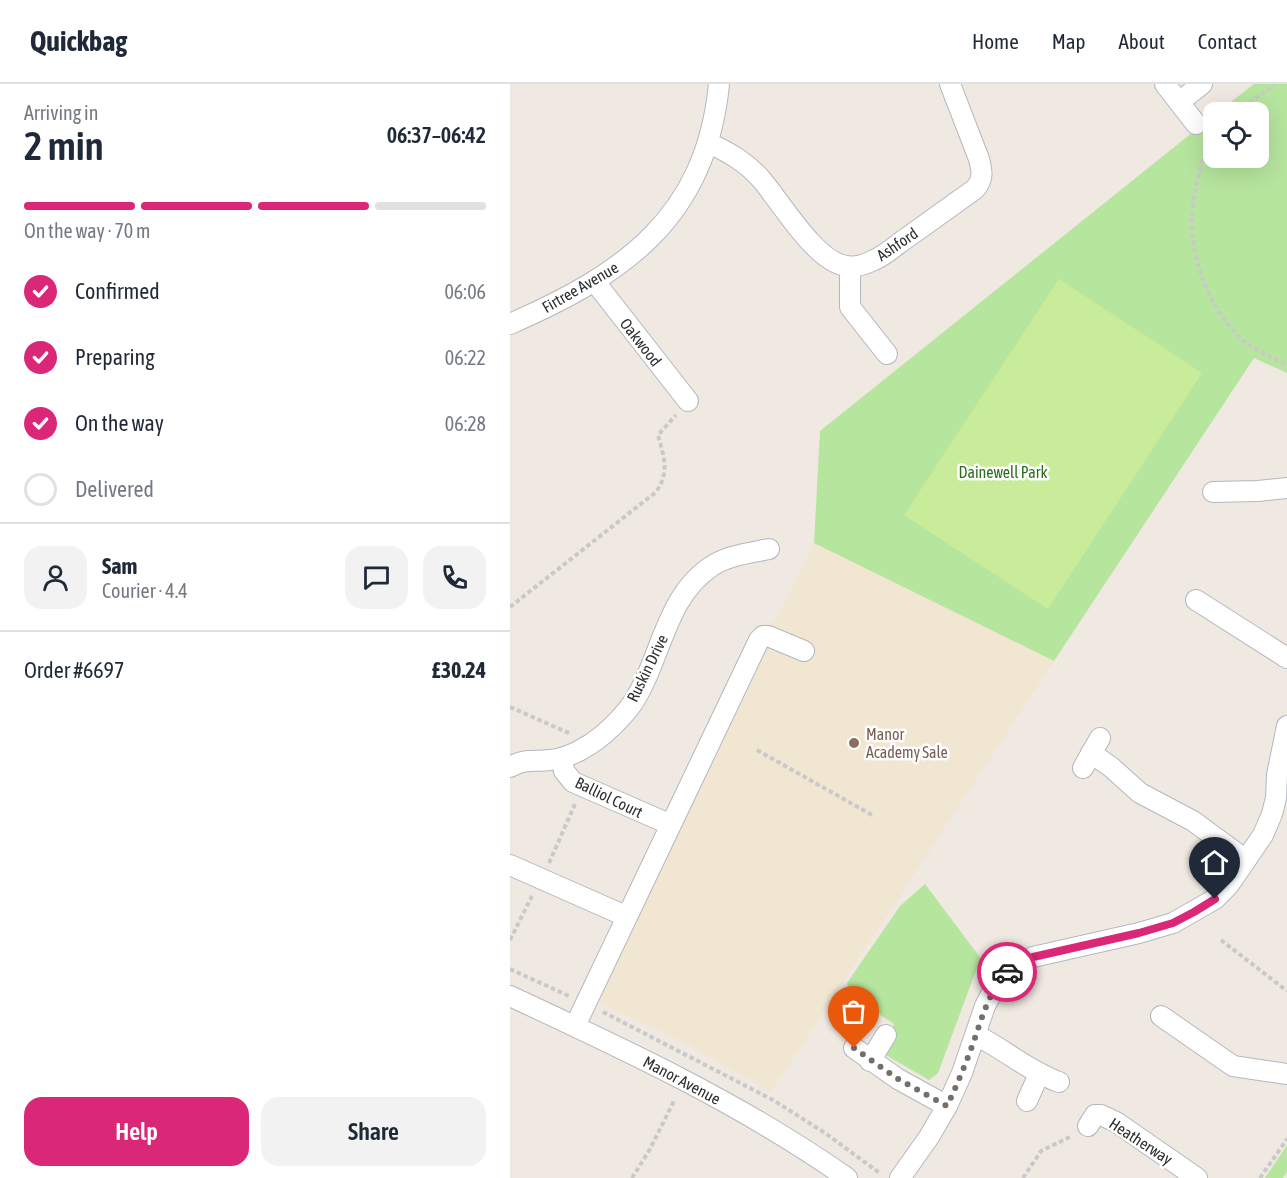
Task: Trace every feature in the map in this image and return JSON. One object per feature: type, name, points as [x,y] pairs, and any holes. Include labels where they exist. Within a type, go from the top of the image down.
[{"type":"street","name":"Firtree Avenue","points":[[510,324],[558,303],[621,265],[668,217],[681,201],[695,176],[709,143],[719,84]]},
{"type":"street","name":"Ashford","points":[[850,267],[875,260],[975,189],[981,182],[982,172],[979,159],[950,84]]},
{"type":"street","points":[[1165,84],[1196,124]]},
{"type":"street","points":[[1179,102],[1202,84]]},
{"type":"street","points":[[709,143],[746,163],[763,180],[789,217],[818,249],[836,262],[850,267],[850,308],[887,354]]},
{"type":"street","name":"Oakwood","points":[[595,282],[688,401]]},
{"type":"street","points":[[1213,492],[1287,488]]},
{"type":"street","name":"Ruskin Drive","points":[[510,766],[530,759],[562,758],[604,734],[631,705],[675,610],[692,584],[712,565],[740,555],[769,549]]},
{"type":"street","points":[[1196,600],[1287,657]]},
{"type":"street","points":[[575,1026],[759,640],[763,636],[768,636],[804,651]]},
{"type":"street","points":[[900,1178],[929,1137],[947,1106],[993,990],[1006,973],[1020,962],[1033,957],[1173,923],[1215,899],[1228,886],[1263,835],[1272,814],[1282,777],[1287,726]]},
{"type":"street","points":[[1091,753],[1112,767],[1140,793],[1193,821],[1246,860]]},
{"type":"street","name":"Balliol Court","points":[[562,758],[564,771],[573,782],[669,824]]},
{"type":"street","points":[[510,865],[621,914]]},
{"type":"street","name":"Manor Avenue","points":[[510,996],[664,1069],[763,1122],[846,1178]]},
{"type":"street","points":[[1161,1016],[1233,1066],[1287,1074]]},
{"type":"street","points":[[870,1061],[886,1035]]},
{"type":"street","points":[[976,1035],[999,1047],[1039,1074],[1059,1082]]},
{"type":"street","points":[[854,1048],[898,1079],[947,1106]]},
{"type":"street","points":[[1027,1101],[1039,1074]]},
{"type":"street","name":"Heatherway","points":[[1088,1126],[1095,1115],[1101,1115],[1116,1122],[1197,1178]]},
{"type":"path","points":[[1251,102],[1275,84]]},
{"type":"path","points":[[1203,162],[1193,198],[1191,228],[1197,261],[1211,298],[1232,330],[1258,351],[1287,365]]},
{"type":"path","points":[[510,607],[656,492],[664,478],[665,462],[658,435],[688,401]]},
{"type":"path","points":[[510,707],[591,743]]},
{"type":"path","points":[[757,750],[872,816]]},
{"type":"path","points":[[510,940],[542,879],[582,787]]},
{"type":"path","points":[[1221,940],[1287,991]]},
{"type":"path","name":"Manor Avenue","points":[[632,1178],[650,1149],[674,1101]]},
{"type":"path","points":[[1023,1178],[1041,1151],[1088,1126]]},
{"type":"path","points":[[1260,1178],[1287,1139]]},
{"type":"shaded area","name":"Manor Academy Sale","points":[[814,543],[1054,661],[771,1092],[684,1042],[582,995],[669,824],[764,626],[775,621]]},
{"type":"green space","name":"Dainewell Park","points":[[1254,84],[1287,84],[1287,373],[1254,358],[1054,661],[814,543],[820,431],[1203,124],[1203,168],[1269,168],[1269,102],[1231,102]]},
{"type":"green space","points":[[1059,279],[1202,373],[1048,609],[904,515]]},
{"type":"green space","points":[[925,884],[982,960],[978,965],[938,1073],[929,1080],[884,1054],[894,1024],[849,994],[847,983],[900,906]]},
{"type":"green space","points":[[1287,1145],[1287,1172],[1283,1178],[1265,1178]]},
{"type":"way so far","points":[[854,1048],[898,1079],[947,1106],[993,990],[1007,972]]},
{"type":"place","name":"Manor Academy Sale","points":[[854,743]]},
{"type":"route","points":[[1007,972],[1020,962],[1033,957],[1173,923],[1215,899]]}]
